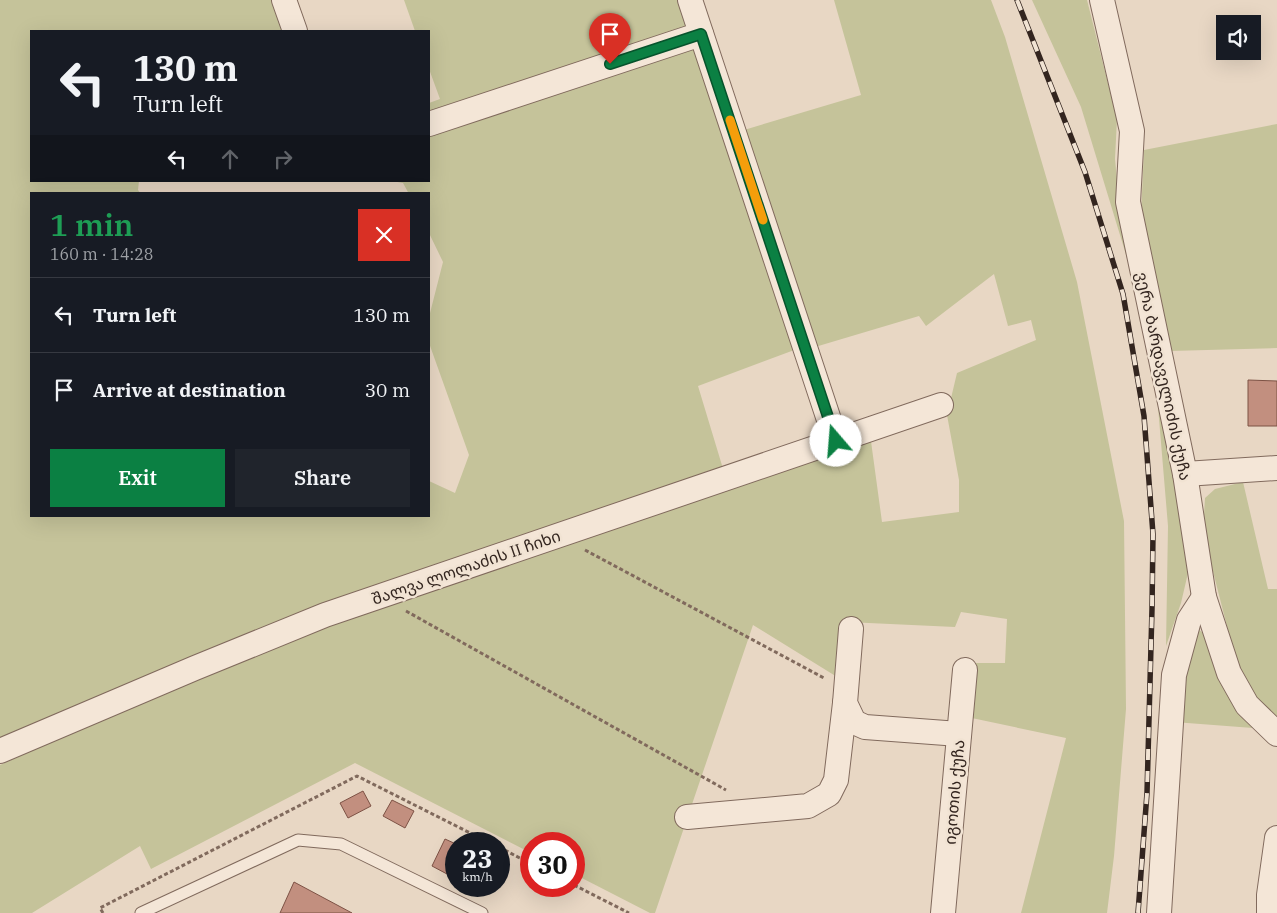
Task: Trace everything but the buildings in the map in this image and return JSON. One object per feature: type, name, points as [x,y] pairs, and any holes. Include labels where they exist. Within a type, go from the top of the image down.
[{"type":"street","points":[[284,0],[295,30]]},
{"type":"street","points":[[690,0],[836,441]]},
{"type":"street","name":"ვერა ბარდაველიძის ქუჩა","points":[[1102,0],[1132,131],[1128,202],[1185,474],[1204,597],[1229,673],[1247,705],[1277,734]]},
{"type":"street","points":[[430,124],[701,34]]},
{"type":"street","name":"შალვა ლოლაძის II ჩიხი","points":[[0,751],[325,615],[941,405]]},
{"type":"street","points":[[1185,474],[1277,468]]},
{"type":"street","points":[[1159,913],[1174,675],[1189,620],[1204,597]]},
{"type":"street","points":[[687,817],[808,806],[829,794],[836,780],[846,696],[851,629]]},
{"type":"street","name":"იგოთის ქუჩა","points":[[943,913],[964,670]]},
{"type":"street","points":[[846,696],[854,722],[865,727],[959,734]]},
{"type":"street","points":[[1270,913],[1269,895],[1277,838]]},
{"type":"lane","points":[[141,913],[166,908],[298,840],[341,844],[482,913]]},
{"type":"path","points":[[558,536],[846,696]]},
{"type":"path","points":[[379,596],[727,791]]},
{"type":"path","points":[[585,891],[629,913]]},
{"type":"shaded area","points":[[0,0],[279,0],[290,30],[30,30],[30,182],[139,182],[140,192],[30,192],[30,517],[430,517],[430,481],[455,493],[469,455],[430,346],[430,313],[443,262],[430,235],[430,192],[408,192],[403,183],[398,182],[430,182],[430,130],[696,41],[797,349],[698,386],[724,472],[0,741]]},
{"type":"shaded area","points":[[404,0],[684,0],[693,31],[430,116],[430,103],[440,99],[430,72],[430,30],[415,30]]},
{"type":"shaded area","points":[[834,0],[991,0],[1005,37],[1077,282],[1124,521],[1126,709],[1114,856],[1107,913],[1021,913],[1066,738],[967,717],[971,663],[1005,663],[1007,619],[961,612],[955,627],[847,622],[842,680],[753,625],[655,913],[650,913],[585,880],[585,832],[520,832],[520,847],[510,842],[510,832],[490,832],[355,763],[151,869],[140,846],[32,913],[0,913],[0,765],[322,622],[870,434],[882,522],[959,512],[959,480],[947,415],[957,373],[1036,340],[1031,320],[1008,326],[994,274],[926,326],[919,316],[815,347],[744,130],[861,95]]},
{"type":"shaded area","points":[[1032,0],[1087,0],[1117,119],[1115,159],[1119,200],[1138,294],[1081,107]]},
{"type":"shaded area","points":[[1277,124],[1277,348],[1170,351],[1141,215],[1144,150]]},
{"type":"shaded area","points":[[1156,383],[1190,536],[1188,573],[1181,603],[1166,646],[1168,526]]},
{"type":"shaded area","points":[[1243,482],[1268,589],[1277,589],[1277,719],[1260,705],[1244,678],[1234,654],[1203,532],[1205,498],[1215,489]]},
{"type":"shaded area","points":[[1198,629],[1203,633],[1236,709],[1253,728],[1174,722],[1177,676]]},
{"type":"railway","points":[[1017,0],[1085,172],[1123,294],[1144,416],[1153,534],[1147,793],[1138,913]]},
{"type":"slow traffic","points":[[730,120],[763,220]]},
{"type":"route","points":[[610,64],[701,34],[836,441]]}]
